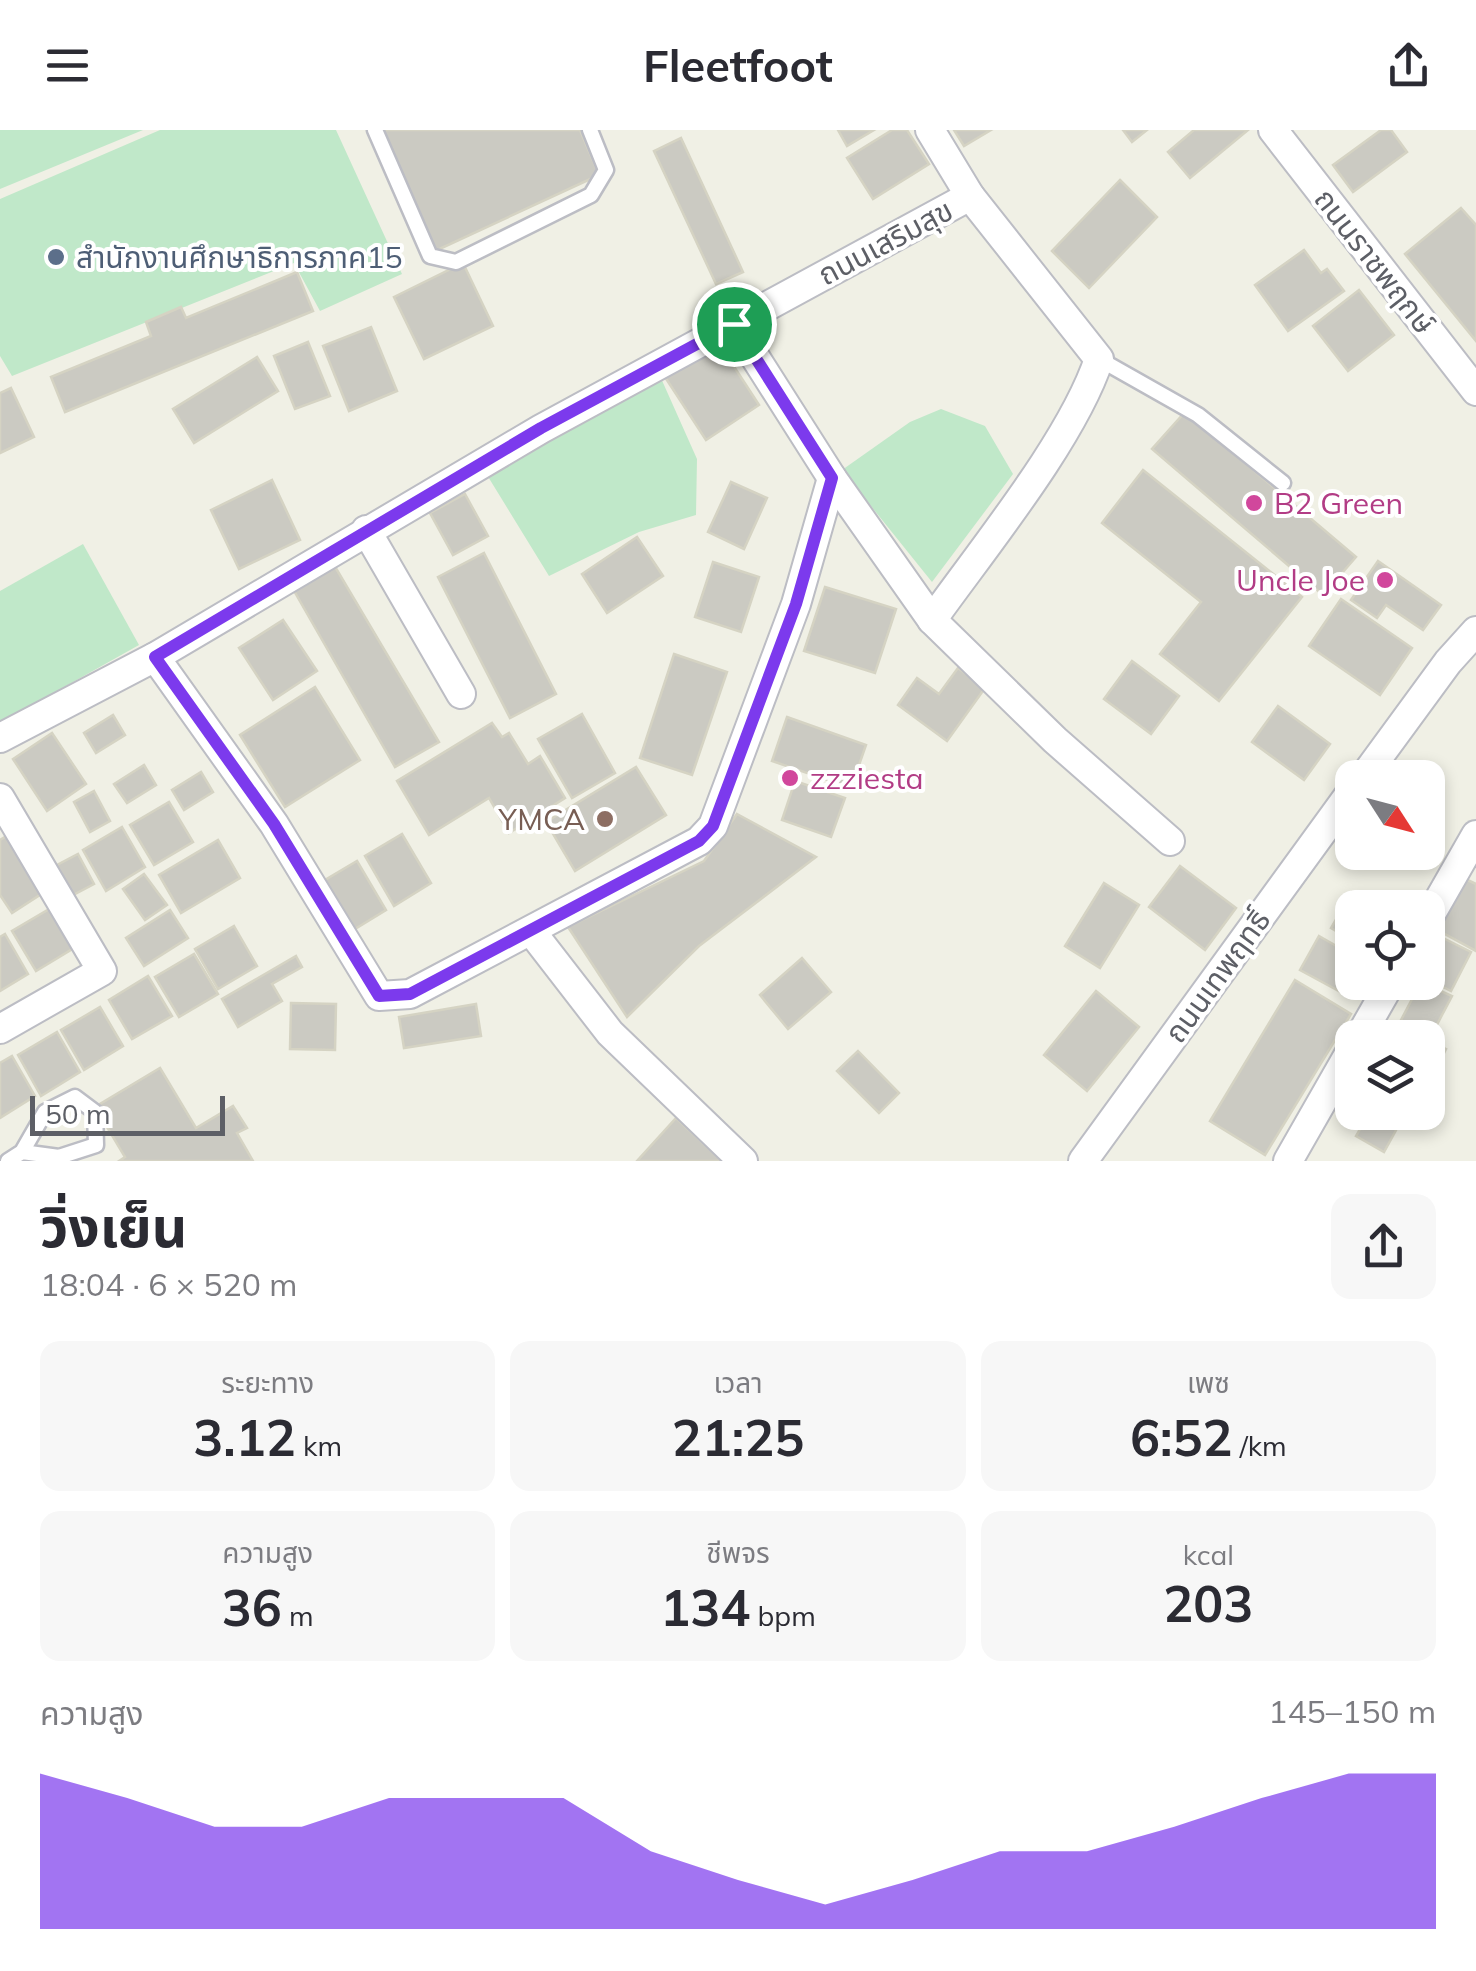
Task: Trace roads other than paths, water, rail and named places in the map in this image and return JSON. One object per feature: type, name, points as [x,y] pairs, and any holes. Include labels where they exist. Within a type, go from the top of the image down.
[{"type":"street","name":"ถนนเสริมสุข","points":[[0,738],[155,657],[366,530],[970,196],[930,130]]},
{"type":"street","name":"ถนนราชพฤกษ์","points":[[1274,130],[1476,392]]},
{"type":"street","points":[[932,620],[1070,419],[1089,389],[1098,358],[970,196]]},
{"type":"street","points":[[734,324],[832,478],[932,620],[1055,740],[1170,842]]},
{"type":"street","points":[[155,657],[274,824],[379,996],[410,994],[699,841],[713,826],[796,604],[832,478]]},
{"type":"street","points":[[366,530],[461,694]]},
{"type":"street","points":[[1375,760],[1448,662],[1476,631]]},
{"type":"street","points":[[0,798],[102,971],[0,1029]]},
{"type":"street","name":"ถนนเทพฤทธิ์","points":[[1084,1161],[1335,814]]},
{"type":"street","points":[[1445,890],[1476,835]]},
{"type":"street","points":[[531,931],[610,1033],[743,1161]]},
{"type":"street","points":[[1288,1161],[1335,1079]]},
{"type":"lane","points":[[375,130],[430,256],[442,262],[456,262],[591,195],[606,170],[590,130]]},
{"type":"lane","points":[[1098,358],[1198,415],[1283,482]]},
{"type":"lane","points":[[8,1161],[22,1152],[45,1112],[74,1096],[95,1112],[96,1145],[59,1158],[22,1152]]},
{"type":"place","name":"สำนักงานศึกษาธิการภาค15","points":[[56,257]]},
{"type":"place","name":"B2 Green","points":[[1254,503]]},
{"type":"place","name":"Uncle Joe","points":[[1385,580]]},
{"type":"place","name":"zzziesta","points":[[790,778]]},
{"type":"place","name":"YMCA","points":[[605,819]]}]
